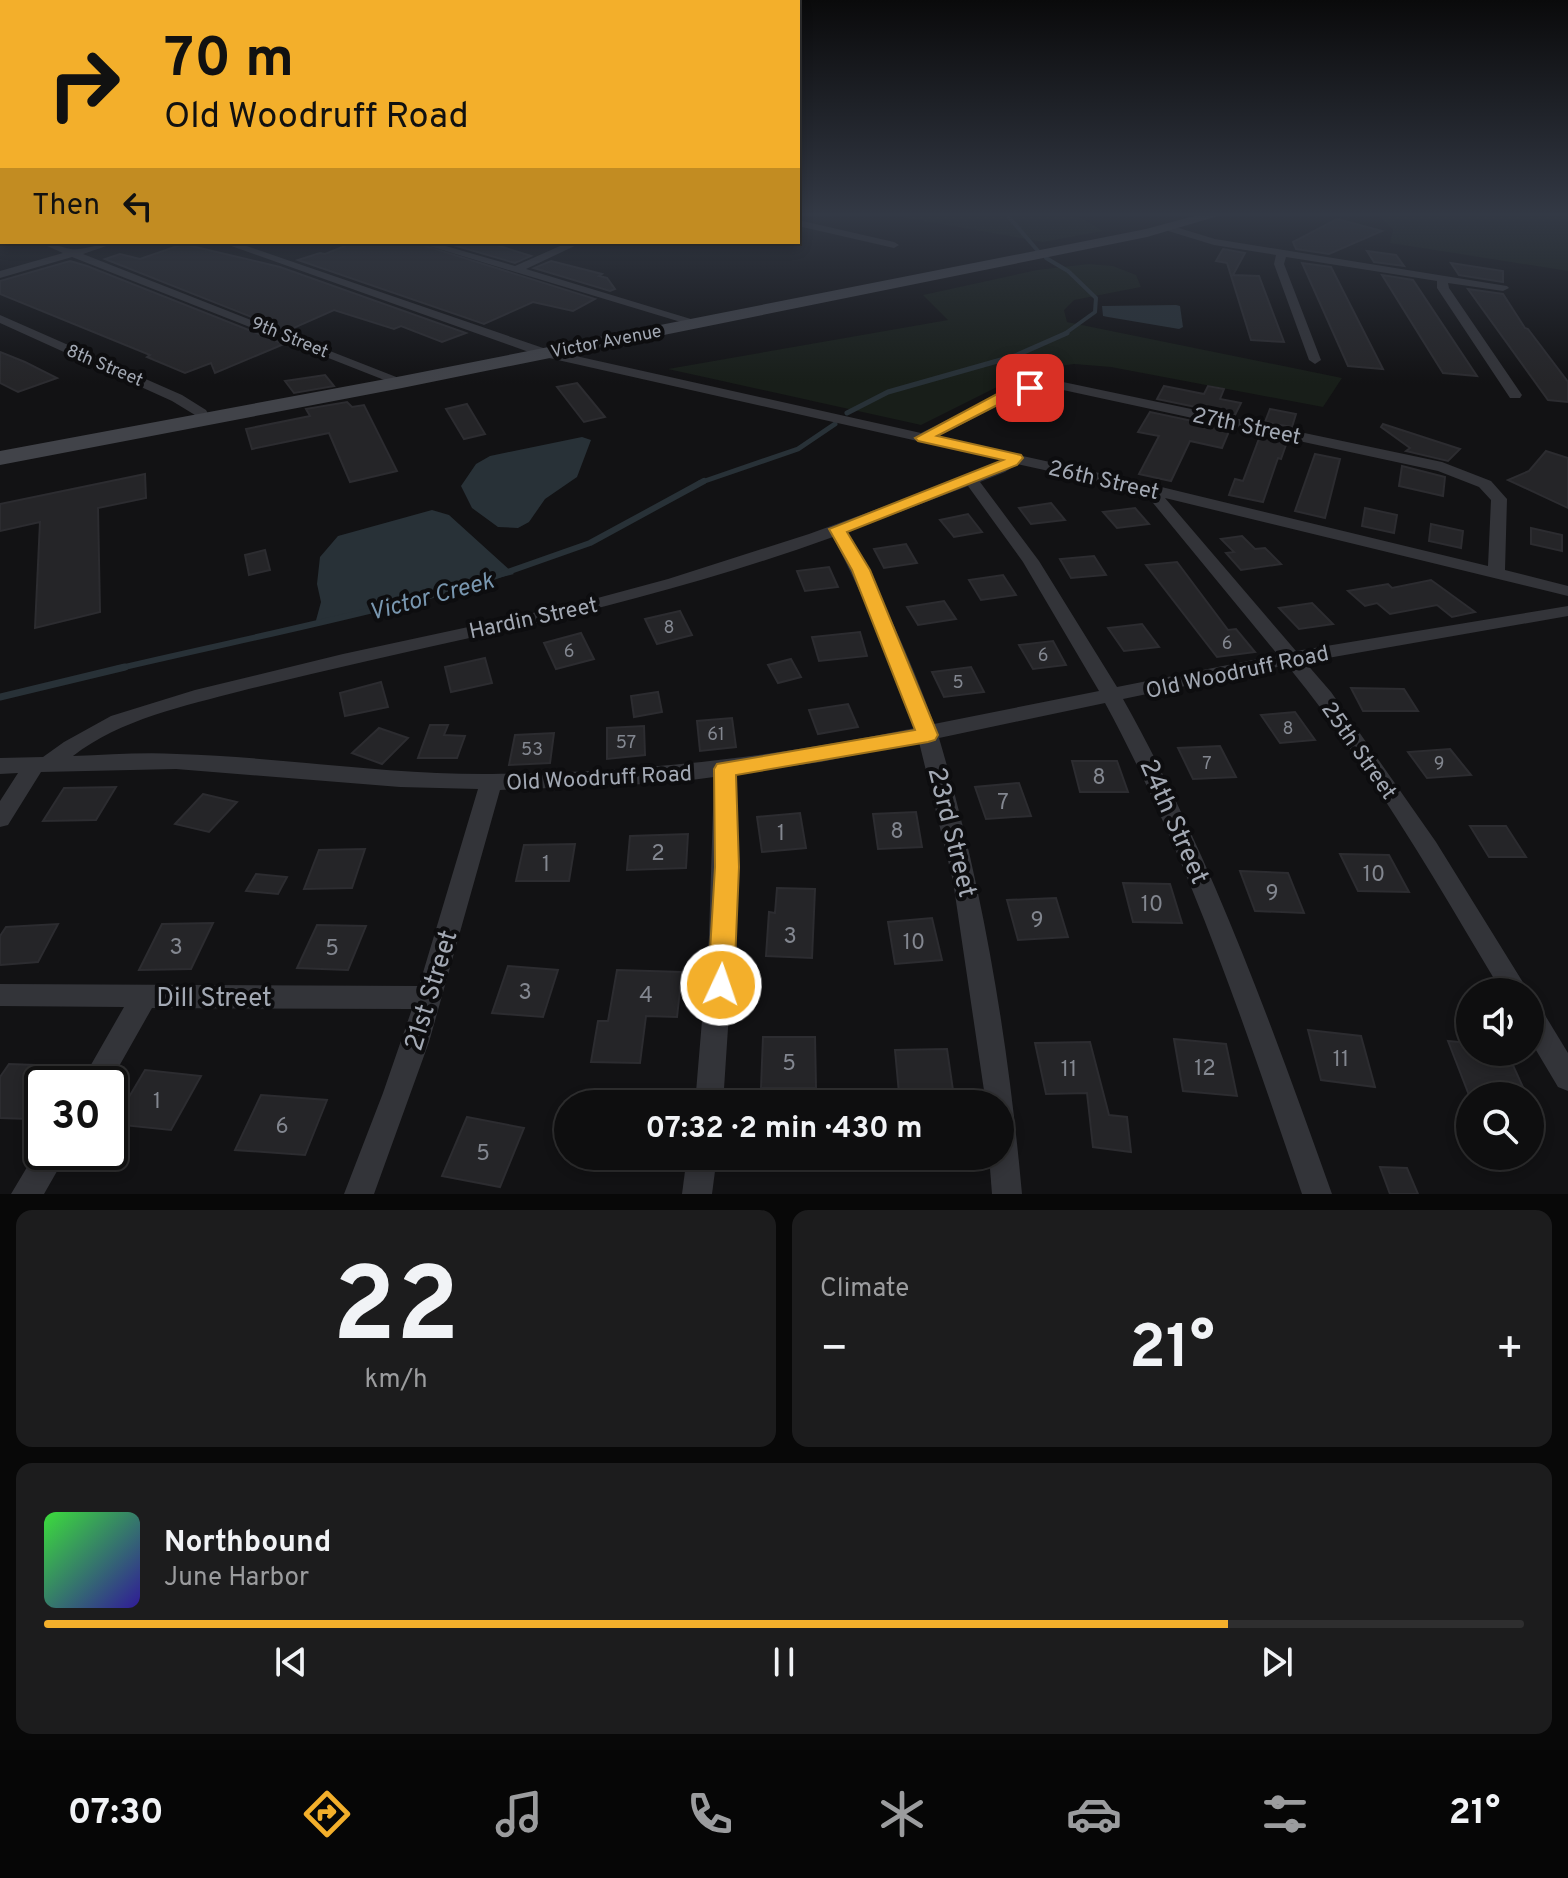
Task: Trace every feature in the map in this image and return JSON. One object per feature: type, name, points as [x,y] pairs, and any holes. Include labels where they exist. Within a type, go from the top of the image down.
[{"type":"street","name":"9th Street","points":[[119,272],[402,382]]},
{"type":"street","name":"26th Street","points":[[311,272],[545,353],[1149,489],[1568,591]]},
{"type":"street","points":[[526,272],[698,323]]},
{"type":"street","name":"Victor Avenue","points":[[0,458],[402,382],[952,272]]},
{"type":"street","points":[[1282,272],[1315,360]]},
{"type":"street","points":[[1402,272],[1503,288]]},
{"type":"street","points":[[1442,278],[1443,288],[1515,395]]},
{"type":"street","name":"8th Street","points":[[0,319],[177,398],[201,413],[204,419]]},
{"type":"street","name":"27th Street","points":[[923,438],[1016,391],[1063,386],[1442,467],[1485,484],[1499,499],[1496,572]]},
{"type":"street","name":"Hardin Street","points":[[42,764],[95,730],[138,713],[367,654],[651,590],[734,566],[1000,469],[1015,458]]},
{"type":"street","name":"24th Street","points":[[971,480],[1048,586],[1116,697],[1197,867],[1255,1015],[1317,1194]]},
{"type":"street","name":"25th Street","points":[[1149,489],[1292,658],[1391,793],[1507,978]]},
{"type":"street","name":"23rd Street","points":[[837,529],[861,570],[928,735],[966,875],[998,1090]]},
{"type":"street","name":"Old Woodruff Road","points":[[0,766],[176,761],[400,779],[491,782],[581,781],[725,769],[928,735],[1292,658],[1568,611]]},
{"type":"street","points":[[0,819],[42,764]]},
{"type":"street","points":[[710,1090],[724,926],[725,769]]},
{"type":"street","name":"21st Street","points":[[359,1194],[384,1137],[491,782]]},
{"type":"street","name":"Dill Street","points":[[0,995],[428,998]]},
{"type":"street","points":[[104,1066],[144,997]]},
{"type":"street","points":[[1544,1038],[1568,1078]]},
{"type":"street","points":[[26,1194],[41,1170]]},
{"type":"street","points":[[697,1194],[700,1170]]},
{"type":"street","name":"23rd Street","points":[[1005,1170],[1007,1194]]},
{"type":"shaded area","points":[[1029,272],[1128,272],[1136,275],[1141,287],[1074,300],[1064,310],[1067,322],[1342,378],[1323,407],[1111,367],[1074,364],[1031,370],[921,425],[668,369],[948,320],[923,295]]},
{"type":"shaded area","points":[[1102,306],[1180,306],[1183,327],[1179,329],[1103,316]]},
{"type":"shaded area","points":[[582,437],[591,440],[577,477],[545,499],[529,522],[518,528],[498,527],[472,508],[461,486],[476,464],[490,456]]},
{"type":"shaded area","points":[[432,510],[449,515],[514,574],[315,624],[321,602],[317,584],[320,557],[338,536]]},
{"type":"building","points":[[32,272],[101,272],[284,344],[215,373],[211,363],[185,373],[147,357],[150,355],[0,294],[0,281]]},
{"type":"building","points":[[137,272],[293,272],[466,333],[442,342],[401,326],[394,329],[334,310],[287,331]]},
{"type":"building","points":[[332,272],[508,272],[595,299],[573,311],[533,302],[484,324]]},
{"type":"building","points":[[546,272],[602,274],[599,276],[607,278],[615,289],[610,291]]},
{"type":"building","points":[[1230,272],[1235,272],[1233,275],[1259,276],[1284,342],[1251,340]]},
{"type":"building","points":[[1306,272],[1333,272],[1383,369],[1348,366]]},
{"type":"building","points":[[1457,272],[1503,272],[1503,282],[1459,275]]},
{"type":"building","points":[[1382,275],[1413,280],[1477,376],[1443,373]]},
{"type":"building","points":[[1468,289],[1503,294],[1525,328],[1568,382],[1568,402],[1548,400]]},
{"type":"building","points":[[0,352],[57,378],[18,392],[0,383]]},
{"type":"building","points":[[325,375],[334,386],[294,393],[285,381]]},
{"type":"building","points":[[577,383],[605,417],[584,422],[557,387]]},
{"type":"building","points":[[1164,386],[1204,394],[1208,386],[1224,389],[1220,399],[1241,403],[1235,415],[1157,399]]},
{"type":"building","points":[[347,402],[352,407],[364,405],[397,471],[350,482],[329,433],[252,449],[246,429],[310,416],[306,409]]},
{"type":"building","points":[[467,404],[485,434],[464,439],[446,409]]},
{"type":"building","points":[[1270,409],[1296,414],[1292,427],[1265,422]]},
{"type":"building","points":[[1150,412],[1230,429],[1222,448],[1190,441],[1171,481],[1139,474],[1159,436],[1138,432]]},
{"type":"building","points":[[1383,424],[1460,449],[1448,461],[1406,451],[1410,448],[1381,427]]},
{"type":"building","points":[[1260,436],[1287,442],[1281,459],[1278,458],[1263,502],[1229,495],[1235,479],[1243,481]]},
{"type":"building","points":[[1546,451],[1568,458],[1568,508],[1508,480],[1529,471]]},
{"type":"building","points":[[1315,454],[1340,459],[1325,518],[1295,511]]},
{"type":"building","points":[[1402,466],[1445,477],[1443,496],[1399,486]]},
{"type":"building","points":[[145,474],[146,498],[98,508],[100,612],[35,628],[40,522],[0,531],[0,504]]},
{"type":"building","points":[[1051,503],[1065,520],[1031,524],[1019,508]]},
{"type":"building","points":[[1135,508],[1149,524],[1117,528],[1103,512]]},
{"type":"building","points":[[1365,508],[1397,515],[1394,533],[1362,526]]},
{"type":"building","points":[[968,514],[982,532],[954,537],[940,520]]},
{"type":"building","points":[[1431,524],[1463,531],[1461,548],[1429,541]]},
{"type":"building","points":[[1531,528],[1562,535],[1562,551],[1531,544]]},
{"type":"building","points":[[1242,536],[1255,549],[1265,548],[1281,564],[1241,570],[1226,553],[1234,552],[1221,539]]},
{"type":"building","points":[[906,544],[917,563],[884,568],[874,549]]},
{"type":"building","points":[[265,550],[270,570],[249,575],[245,555]]},
{"type":"building","points":[[1094,556],[1106,575],[1071,578],[1060,559]]},
{"type":"building","points":[[1177,562],[1228,630],[1236,629],[1255,652],[1217,657],[1146,565]]},
{"type":"building","points":[[829,567],[838,587],[805,591],[797,571]]},
{"type":"building","points":[[1003,575],[1016,595],[981,600],[969,580]]},
{"type":"building","points":[[1431,580],[1475,612],[1452,617],[1437,605],[1390,614],[1377,603],[1365,606],[1348,591],[1388,584],[1392,588]]},
{"type":"building","points":[[944,601],[956,619],[918,625],[907,607]]},
{"type":"building","points":[[1312,603],[1333,624],[1299,629],[1279,608]]},
{"type":"building","points":[[680,611],[692,635],[657,644],[645,619]]},
{"type":"building","points":[[1142,624],[1159,647],[1124,651],[1108,628]]},
{"type":"building","points":[[860,632],[867,656],[819,661],[812,637]]},
{"type":"building","points":[[581,633],[594,659],[556,669],[544,643]]},
{"type":"building","points":[[1053,641],[1066,665],[1033,669],[1019,645]]},
{"type":"building","points":[[485,658],[492,683],[451,692],[445,667]]},
{"type":"building","points":[[791,659],[801,677],[778,683],[768,665]]},
{"type":"building","points":[[971,667],[984,692],[944,697],[932,672]]},
{"type":"building","points":[[381,682],[388,707],[345,716],[340,693]]},
{"type":"building","points":[[1351,688],[1404,689],[1418,711],[1363,711]]},
{"type":"building","points":[[658,692],[662,712],[634,717],[631,696]]},
{"type":"building","points":[[848,704],[858,727],[818,734],[809,710]]},
{"type":"building","points":[[1295,712],[1315,740],[1280,743],[1261,715]]},
{"type":"building","points":[[732,718],[736,747],[700,751],[697,721]]},
{"type":"building","points":[[430,725],[448,725],[444,735],[465,736],[457,758],[418,758]]},
{"type":"building","points":[[644,726],[645,755],[607,759],[607,728]]},
{"type":"building","points":[[379,728],[408,738],[382,764],[352,753]]},
{"type":"building","points":[[554,733],[550,763],[509,765],[515,735]]},
{"type":"building","points":[[1220,746],[1236,777],[1193,779],[1178,748]]},
{"type":"building","points":[[1450,749],[1471,775],[1427,778],[1408,752]]},
{"type":"building","points":[[1072,761],[1117,761],[1128,792],[1080,792]]},
{"type":"building","points":[[1019,783],[1031,816],[986,819],[975,787]]},
{"type":"building","points":[[116,787],[96,820],[43,821],[64,788]]},
{"type":"building","points":[[203,794],[237,802],[209,832],[175,824]]},
{"type":"building","points":[[916,812],[922,847],[878,849],[873,814]]},
{"type":"building","points":[[800,813],[806,848],[762,852],[757,817]]},
{"type":"building","points":[[1470,826],[1506,826],[1526,857],[1489,857]]},
{"type":"building","points":[[688,834],[686,868],[627,870],[630,836]]},
{"type":"building","points":[[575,844],[569,881],[516,881],[524,845]]},
{"type":"building","points":[[365,849],[352,888],[304,889],[319,850]]},
{"type":"building","points":[[1340,854],[1389,855],[1409,892],[1358,891]]},
{"type":"building","points":[[1240,871],[1288,873],[1304,913],[1255,911]]},
{"type":"building","points":[[256,874],[287,877],[278,894],[246,891]]},
{"type":"building","points":[[1123,883],[1170,884],[1182,923],[1133,922]]},
{"type":"building","points":[[777,888],[815,889],[812,958],[766,956],[769,912],[775,913]]},
{"type":"building","points":[[1056,898],[1068,937],[1018,940],[1007,900]]},
{"type":"building","points":[[932,918],[942,960],[895,964],[888,922]]},
{"type":"building","points":[[213,923],[191,969],[139,970],[162,924]]},
{"type":"building","points":[[58,924],[38,962],[0,965],[0,936],[6,927]]},
{"type":"building","points":[[317,925],[366,926],[348,970],[297,968]]},
{"type":"building","points":[[508,966],[558,970],[543,1017],[492,1013]]},
{"type":"building","points":[[617,970],[682,972],[677,1017],[646,1016],[640,1063],[591,1062],[598,1021],[608,1021]]},
{"type":"building","points":[[1308,1030],[1361,1036],[1375,1087],[1321,1080]]},
{"type":"building","points":[[763,1037],[815,1037],[816,1088],[761,1088]]},
{"type":"building","points":[[1174,1039],[1226,1044],[1237,1096],[1183,1091]]},
{"type":"building","points":[[1448,1041],[1456,1042],[1456,1062]]},
{"type":"building","points":[[1090,1042],[1109,1115],[1127,1117],[1131,1152],[1093,1147],[1087,1093],[1046,1094],[1035,1043]]},
{"type":"building","points":[[947,1049],[953,1090],[899,1090],[895,1050]]},
{"type":"building","points":[[9,1064],[61,1066],[24,1066],[24,1119],[0,1118],[0,1077]]},
{"type":"building","points":[[1458,1066],[1513,1066],[1521,1082],[1464,1082]]},
{"type":"building","points":[[145,1070],[201,1076],[171,1130],[128,1126],[128,1099]]},
{"type":"building","points":[[261,1095],[327,1100],[305,1155],[235,1150]]},
{"type":"building","points":[[467,1117],[524,1128],[500,1187],[442,1176]]},
{"type":"building","points":[[1380,1167],[1407,1168],[1418,1194],[1390,1194]]},
{"type":"waterway","name":"Victor Creek","points":[[1064,334],[1095,312],[1096,298],[1069,272]]},
{"type":"waterway","name":"Victor Creek","points":[[847,413],[888,392],[1015,356],[1064,334]]},
{"type":"waterway","name":"Victor Creek","points":[[703,482],[798,449],[835,424]]},
{"type":"waterway","name":"Victor Creek","points":[[485,580],[590,543],[703,482]]},
{"type":"waterway","name":"Victor Creek","points":[[116,669],[459,588]]},
{"type":"waterway","name":"Victor Creek","points":[[0,697],[125,667]]},
{"type":"route","points":[[721,985],[727,867],[725,769],[928,735],[861,570],[837,529],[1000,469],[1011,462],[1015,458],[923,438],[1004,396],[1030,388]]}]
